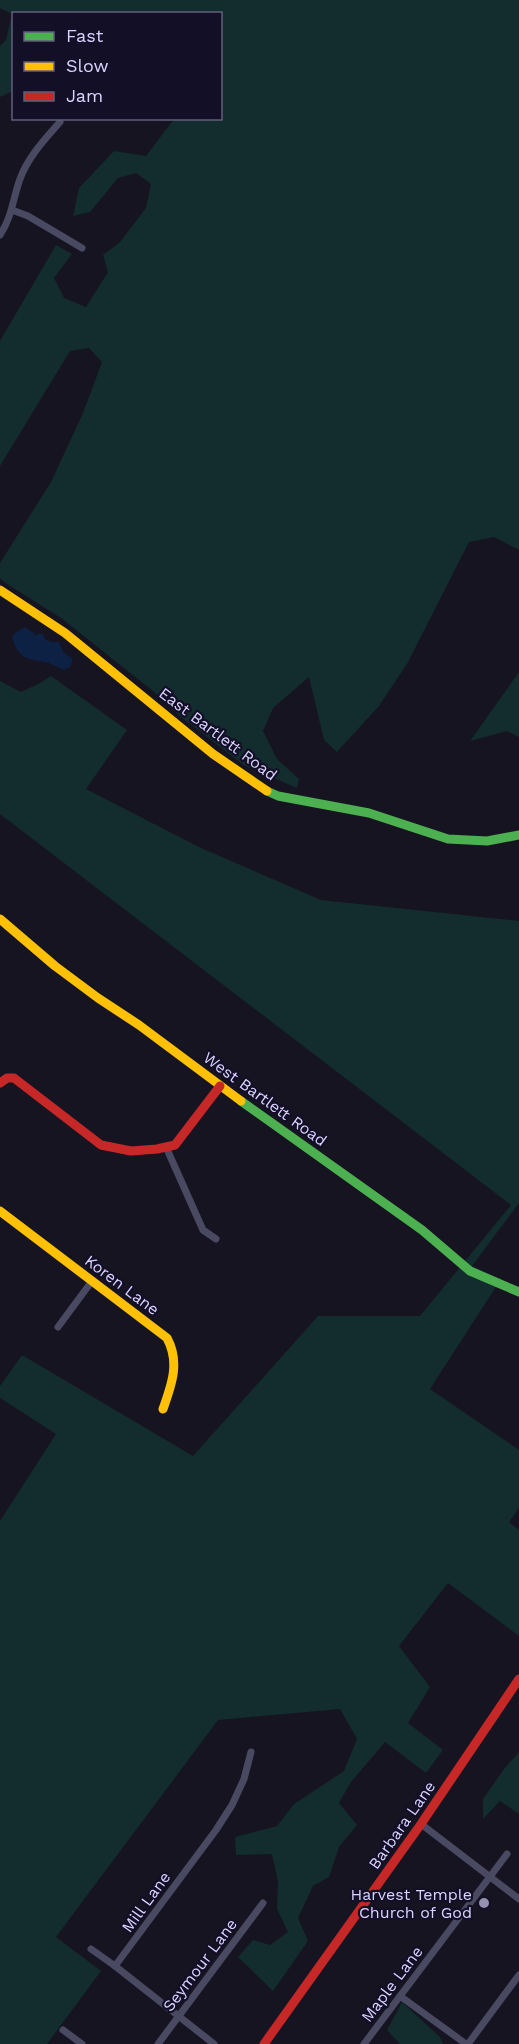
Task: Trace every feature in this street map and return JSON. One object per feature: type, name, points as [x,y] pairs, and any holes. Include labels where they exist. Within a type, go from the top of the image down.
[{"type":"street","points":[[0,235],[12,210],[20,178],[25,168],[60,122]]},
{"type":"street","points":[[12,210],[28,216],[82,248]]},
{"type":"street","name":"East Bartlett Road","points":[[0,590],[65,633],[213,754],[268,792],[278,796],[369,813],[448,839],[487,841],[519,835]]},
{"type":"street","name":"West Bartlett Road","points":[[0,919],[82,987],[139,1025],[220,1086],[422,1230],[470,1271],[519,1292]]},
{"type":"street","points":[[0,1083],[7,1078],[14,1078],[101,1145],[131,1151],[175,1144],[220,1086]]},
{"type":"street","points":[[166,1147],[203,1230],[216,1239]]},
{"type":"street","name":"Koren Lane","points":[[0,1211],[167,1338],[177,1360],[163,1409]]},
{"type":"street","points":[[58,1327],[92,1281]]},
{"type":"street","name":"Barbara Lane","points":[[264,2044],[517,1686]]},
{"type":"street","name":"Mill Lane","points":[[115,1966],[232,1805],[244,1779],[251,1752]]},
{"type":"street","points":[[421,1824],[519,1899]]},
{"type":"street","name":"Maple Lane","points":[[364,2044],[507,1854]]},
{"type":"street","name":"Seymour Lane","points":[[158,2044],[263,1903]]},
{"type":"street","points":[[92,1949],[180,2015],[214,2044]]},
{"type":"street","points":[[400,1996],[467,2044],[519,1975]]},
{"type":"street","points":[[63,2030],[82,2044]]},
{"type":"green space","points":[[0,0],[519,0],[519,550],[494,537],[469,542],[407,664],[379,706],[337,752],[324,740],[309,677],[273,708],[263,731],[277,759],[299,779],[297,788],[245,766],[181,717],[153,691],[61,618],[0,578],[0,563],[51,482],[83,413],[102,362],[89,348],[70,351],[0,466],[0,341],[56,245],[72,254],[54,278],[64,298],[86,307],[108,272],[103,255],[120,242],[146,208],[151,184],[136,173],[118,178],[90,212],[73,216],[79,188],[114,151],[146,156],[173,120],[222,120],[222,12],[12,12],[12,14],[0,8]]},
{"type":"green space","points":[[12,14],[12,91],[0,97],[0,46],[6,40]]},
{"type":"green space","points":[[519,672],[519,737],[507,731],[470,741]]},
{"type":"green space","points":[[51,676],[127,730],[86,789],[199,847],[321,900],[519,921],[519,1203],[472,1266],[501,1279],[430,1389],[519,1450],[519,1508],[509,1522],[519,1530],[519,1636],[448,1583],[399,1646],[430,1687],[408,1723],[443,1750],[426,1773],[385,1742],[351,1782],[339,1803],[357,1825],[339,1847],[329,1877],[313,1886],[298,1918],[308,1941],[273,1991],[238,1957],[253,1940],[270,1945],[288,1932],[277,1909],[278,1882],[272,1854],[236,1855],[235,1837],[277,1826],[294,1804],[344,1771],[357,1739],[340,1709],[218,1720],[56,1937],[101,1971],[47,2044],[0,2044],[0,1521],[56,1434],[0,1398],[0,1386],[22,1355],[193,1456],[318,1316],[420,1316],[511,1205],[0,814],[0,681],[21,692]]},
{"type":"green space","points":[[519,1752],[519,1814],[500,1801],[483,1819],[483,1799]]},
{"type":"green space","points":[[402,2002],[440,2037],[443,2044],[400,2044],[387,2030]]},
{"type":"water","points":[[25,627],[35,636],[39,633],[43,634],[45,639],[51,642],[59,642],[63,652],[73,659],[70,667],[64,670],[21,654],[12,638],[15,633]]},
{"type":"traffic: fast","points":[[267,791],[278,796],[369,813],[448,839],[487,841],[519,835]]},
{"type":"traffic: fast","points":[[241,1101],[422,1230],[470,1271],[519,1292]]},
{"type":"traffic: slow","points":[[0,590],[65,633],[213,754],[267,791]]},
{"type":"traffic: slow","points":[[0,919],[55,966],[241,1101]]},
{"type":"traffic: slow","points":[[0,1211],[167,1338],[174,1364],[172,1382],[163,1409]]},
{"type":"traffic: jam","points":[[0,1083],[7,1078],[14,1078],[101,1145],[131,1151],[175,1145],[220,1086]]},
{"type":"traffic: jam","points":[[264,2044],[421,1824],[519,1679]]},
{"type":"place","name":"Harvest Temple Church of God","points":[[484,1903]]}]
